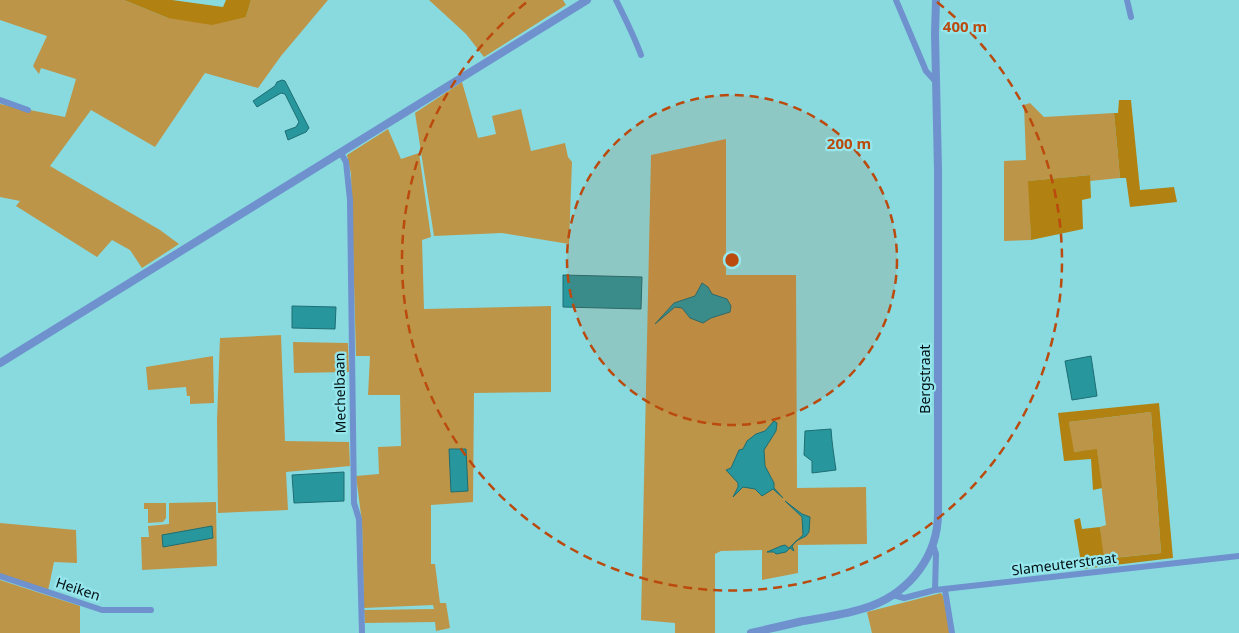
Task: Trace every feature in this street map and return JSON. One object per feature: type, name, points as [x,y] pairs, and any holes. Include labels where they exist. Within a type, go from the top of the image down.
[{"type":"street","points":[[0,363],[587,0]]},
{"type":"street","points":[[616,0],[641,55]]},
{"type":"street","points":[[896,0],[926,72],[936,82]]},
{"type":"street","name":"Bergstraat","points":[[751,633],[871,606],[893,595],[914,577],[926,561],[934,545],[938,526],[936,0]]},
{"type":"street","points":[[1127,0],[1131,17]]},
{"type":"street","points":[[0,100],[28,110]]},
{"type":"street","name":"Mechelbaan","points":[[341,153],[346,162],[350,200],[354,503],[359,519],[362,633]]},
{"type":"street","points":[[934,545],[936,554],[935,590]]},
{"type":"street","name":"Slameuterstraat","points":[[893,595],[904,598],[935,590],[1239,556]]},
{"type":"street","name":"Heiken","points":[[0,576],[102,610],[150,610]]},
{"type":"street","points":[[945,590],[952,633]]},
{"type":"shaded area","points":[[0,0],[124,0],[168,18],[246,17],[251,0],[328,0],[281,56],[258,88],[205,73],[155,147],[91,110],[50,166],[160,230],[179,244],[142,268],[130,250],[112,240],[97,257],[16,206],[20,201],[0,197],[0,104],[65,117],[76,79],[41,68],[39,74],[33,66],[47,36],[0,20]]},
{"type":"shaded area","points":[[124,0],[172,0],[223,7],[226,0],[251,0],[246,17],[212,25],[168,18]]},
{"type":"shaded area","points":[[429,0],[563,0],[566,5],[484,57],[466,34]]},
{"type":"shaded area","points":[[462,82],[478,138],[496,134],[492,116],[521,109],[531,151],[565,143],[568,157],[572,162],[569,244],[502,233],[434,236],[415,113]]},
{"type":"shaded area","points":[[1119,100],[1131,100],[1140,190],[1174,187],[1177,202],[1130,207],[1126,178],[1120,178],[1114,113],[1118,113]]},
{"type":"shaded area","points":[[1030,103],[1044,117],[1114,113],[1120,178],[1090,181],[1090,175],[1029,181],[1031,240],[1004,241],[1004,161],[1026,160],[1024,105]]},
{"type":"shaded area","points":[[388,129],[401,159],[419,153],[431,237],[422,240],[424,309],[551,306],[551,392],[474,393],[473,502],[431,505],[431,564],[435,564],[440,603],[446,603],[450,628],[436,631],[435,622],[365,623],[364,610],[434,609],[433,605],[364,608],[362,522],[356,476],[379,474],[378,447],[401,446],[400,395],[368,395],[370,356],[356,356],[351,174],[347,155]]},
{"type":"shaded area","points":[[726,139],[726,275],[796,275],[797,488],[866,487],[867,544],[798,545],[798,573],[762,580],[762,550],[721,551],[715,554],[715,633],[675,633],[675,623],[641,620],[651,155]]},
{"type":"shaded area","points":[[1090,175],[1091,198],[1082,200],[1083,229],[1031,240],[1028,181]]},
{"type":"shaded area","points":[[281,335],[285,441],[349,442],[350,466],[286,472],[288,510],[218,513],[217,420],[220,338]]},
{"type":"shaded area","points":[[293,342],[348,343],[349,372],[294,373]]},
{"type":"shaded area","points":[[213,356],[214,403],[190,404],[190,396],[187,396],[186,387],[148,390],[146,367]]},
{"type":"shaded area","points":[[1159,403],[1173,558],[1082,569],[1074,520],[1080,518],[1082,529],[1100,527],[1104,559],[1161,553],[1151,412],[1069,422],[1074,452],[1097,449],[1102,488],[1093,490],[1091,459],[1064,461],[1058,413]]},
{"type":"shaded area","points":[[1151,412],[1161,553],[1103,559],[1100,527],[1106,525],[1097,450],[1073,452],[1069,422]]},
{"type":"shaded area","points":[[216,502],[217,566],[142,570],[141,537],[149,537],[148,526],[169,524],[169,503]]},
{"type":"shaded area","points":[[144,503],[166,503],[166,518],[163,522],[148,523],[148,509],[144,509]]},
{"type":"shaded area","points":[[0,523],[76,530],[77,563],[54,562],[48,591],[0,574]]},
{"type":"shaded area","points":[[0,580],[80,606],[80,633],[0,633]]},
{"type":"shaded area","points":[[941,593],[950,633],[872,633],[867,612]]},
{"type":"water","points":[[282,80],[285,81],[309,128],[306,132],[288,140],[285,131],[296,127],[299,122],[285,94],[281,93],[257,107],[253,101]]},
{"type":"water","points":[[563,275],[642,277],[641,309],[563,307]]},
{"type":"water","points":[[702,283],[708,287],[712,294],[727,299],[731,306],[730,312],[711,318],[703,323],[690,318],[682,308],[675,307],[655,324],[674,303],[695,296]]},
{"type":"water","points":[[292,306],[336,307],[335,329],[292,328]]},
{"type":"water","points":[[1091,356],[1097,396],[1072,400],[1065,361]]},
{"type":"water","points":[[774,421],[777,423],[776,431],[764,450],[765,466],[774,483],[774,488],[783,498],[773,489],[762,496],[755,489],[743,487],[733,497],[738,483],[726,470],[731,468],[739,450],[743,449],[747,441],[756,434],[765,431]]},
{"type":"water","points":[[831,429],[836,470],[812,473],[812,461],[804,455],[805,431]]},
{"type":"water","points":[[449,449],[466,449],[468,491],[451,492]]},
{"type":"water","points":[[344,472],[344,501],[294,503],[292,475]]},
{"type":"water","points":[[785,501],[802,514],[810,517],[809,532],[806,536],[797,540],[803,535],[802,517]]},
{"type":"water","points":[[212,526],[213,538],[163,547],[162,535]]},
{"type":"water","points":[[794,543],[792,546],[794,551],[790,548],[786,552],[776,554],[774,552],[767,552],[785,545],[789,548]]}]
